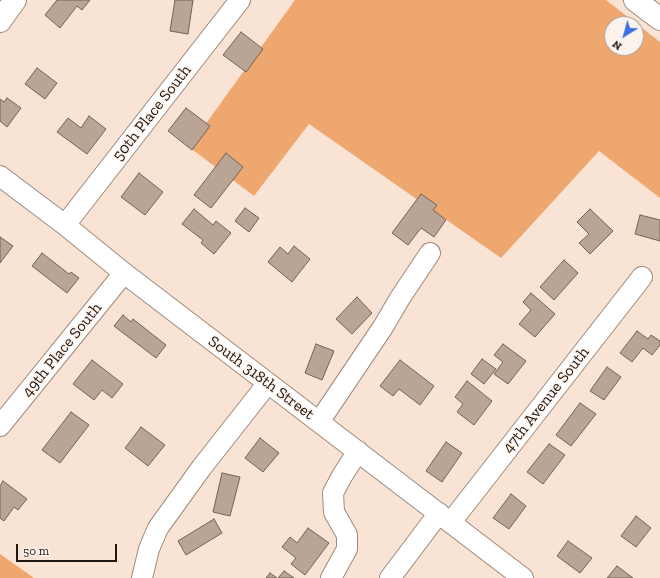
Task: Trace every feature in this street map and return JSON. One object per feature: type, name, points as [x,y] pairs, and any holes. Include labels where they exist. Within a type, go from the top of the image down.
[{"type":"main road","points":[[0,21],[15,0]]},
{"type":"main road","points":[[636,0],[660,20]]},
{"type":"street","name":"50th Place South","points":[[65,225],[240,0]]},
{"type":"street","name":"South 318th Street","points":[[0,176],[65,225],[124,273],[524,578]]},
{"type":"street","points":[[319,422],[383,327],[430,253]]},
{"type":"street","name":"49th Place South","points":[[0,426],[124,273]]},
{"type":"street","name":"47th Avenue South","points":[[390,578],[445,518],[642,277]]},
{"type":"street","points":[[142,578],[150,549],[158,528],[202,467],[268,383]]},
{"type":"street","points":[[331,578],[347,549],[347,535],[334,512],[333,494],[342,476],[358,451]]},
{"type":"shaded area","points":[[295,0],[606,0],[627,16],[604,16],[604,56],[644,56],[644,30],[660,42],[660,198],[599,151],[501,258],[309,124],[254,196],[189,147]]},
{"type":"shaded area","points":[[0,554],[34,578],[0,578]]},
{"type":"building","points":[[57,0],[90,0],[82,10],[77,6],[60,28],[45,15]]},
{"type":"building","points":[[175,0],[193,0],[188,34],[170,31]]},
{"type":"building","points":[[241,32],[263,49],[246,72],[223,55]]},
{"type":"building","points":[[37,68],[57,83],[45,99],[25,84]]},
{"type":"building","points":[[7,98],[21,108],[7,127],[0,121],[0,99],[4,102]]},
{"type":"building","points":[[186,108],[210,126],[192,150],[168,131]]},
{"type":"building","points":[[89,116],[106,129],[87,154],[57,132],[68,118],[81,128]]},
{"type":"building","points":[[226,153],[243,167],[211,208],[194,195]]},
{"type":"building","points":[[139,173],[163,192],[145,215],[121,197]]},
{"type":"building","points":[[421,194],[437,205],[433,210],[446,220],[434,237],[421,228],[408,245],[392,233]]},
{"type":"building","points":[[245,208],[259,218],[249,232],[235,221]]},
{"type":"building","points":[[194,209],[213,225],[216,221],[231,233],[214,254],[201,243],[203,240],[182,224]]},
{"type":"building","points":[[590,209],[613,231],[590,254],[579,243],[589,234],[577,222]]},
{"type":"building","points":[[640,215],[660,220],[660,241],[635,234]]},
{"type":"building","points":[[0,237],[13,246],[0,263]]},
{"type":"building","points":[[294,246],[310,259],[292,282],[268,262],[280,247],[288,254]]},
{"type":"building","points":[[42,253],[69,274],[71,272],[79,278],[67,293],[32,266]]},
{"type":"building","points":[[564,260],[578,273],[554,300],[540,287]]},
{"type":"building","points":[[531,293],[555,314],[535,337],[519,324],[531,310],[523,302]]},
{"type":"building","points":[[357,297],[372,313],[352,334],[336,319]]},
{"type":"building","points":[[123,315],[131,322],[133,319],[166,345],[156,358],[114,326]]},
{"type":"building","points":[[637,331],[648,339],[651,335],[660,341],[660,345],[652,355],[643,348],[632,362],[620,353]]},
{"type":"building","points":[[316,344],[334,351],[322,380],[305,373]]},
{"type":"building","points":[[503,344],[526,361],[508,384],[494,374],[503,362],[494,355]]},
{"type":"building","points":[[482,359],[496,369],[484,384],[471,374]]},
{"type":"building","points":[[92,360],[123,384],[112,398],[102,390],[94,400],[73,384]]},
{"type":"building","points":[[400,360],[434,386],[420,405],[399,389],[393,396],[380,386]]},
{"type":"building","points":[[607,367],[621,377],[604,400],[590,391]]},
{"type":"building","points":[[467,381],[492,401],[474,425],[457,412],[463,404],[455,397]]},
{"type":"building","points":[[580,403],[596,414],[571,446],[556,435]]},
{"type":"building","points":[[71,412],[89,425],[60,463],[42,450]]},
{"type":"building","points":[[141,427],[165,445],[148,466],[125,448]]},
{"type":"building","points":[[260,438],[279,453],[263,472],[245,458]]},
{"type":"building","points":[[446,442],[462,453],[442,482],[426,471]]},
{"type":"building","points":[[549,444],[565,455],[543,484],[527,472]]},
{"type":"building","points":[[222,473],[240,477],[230,516],[213,512]]},
{"type":"building","points":[[3,481],[27,499],[18,510],[14,507],[4,521],[0,518],[0,486]]},
{"type":"building","points":[[511,494],[526,506],[509,529],[493,518]]},
{"type":"building","points":[[636,516],[651,528],[636,547],[621,536]]},
{"type":"building","points":[[214,519],[222,533],[186,555],[178,541]]},
{"type":"building","points":[[308,528],[329,543],[305,575],[291,564],[296,558],[282,547],[290,537],[297,543]]},
{"type":"building","points":[[568,541],[592,558],[580,573],[557,556]]},
{"type":"building","points":[[617,566],[633,578],[607,578]]},
{"type":"building","points":[[284,571],[294,578],[278,578]]},
{"type":"building","points":[[270,573],[277,578],[266,578]]}]
